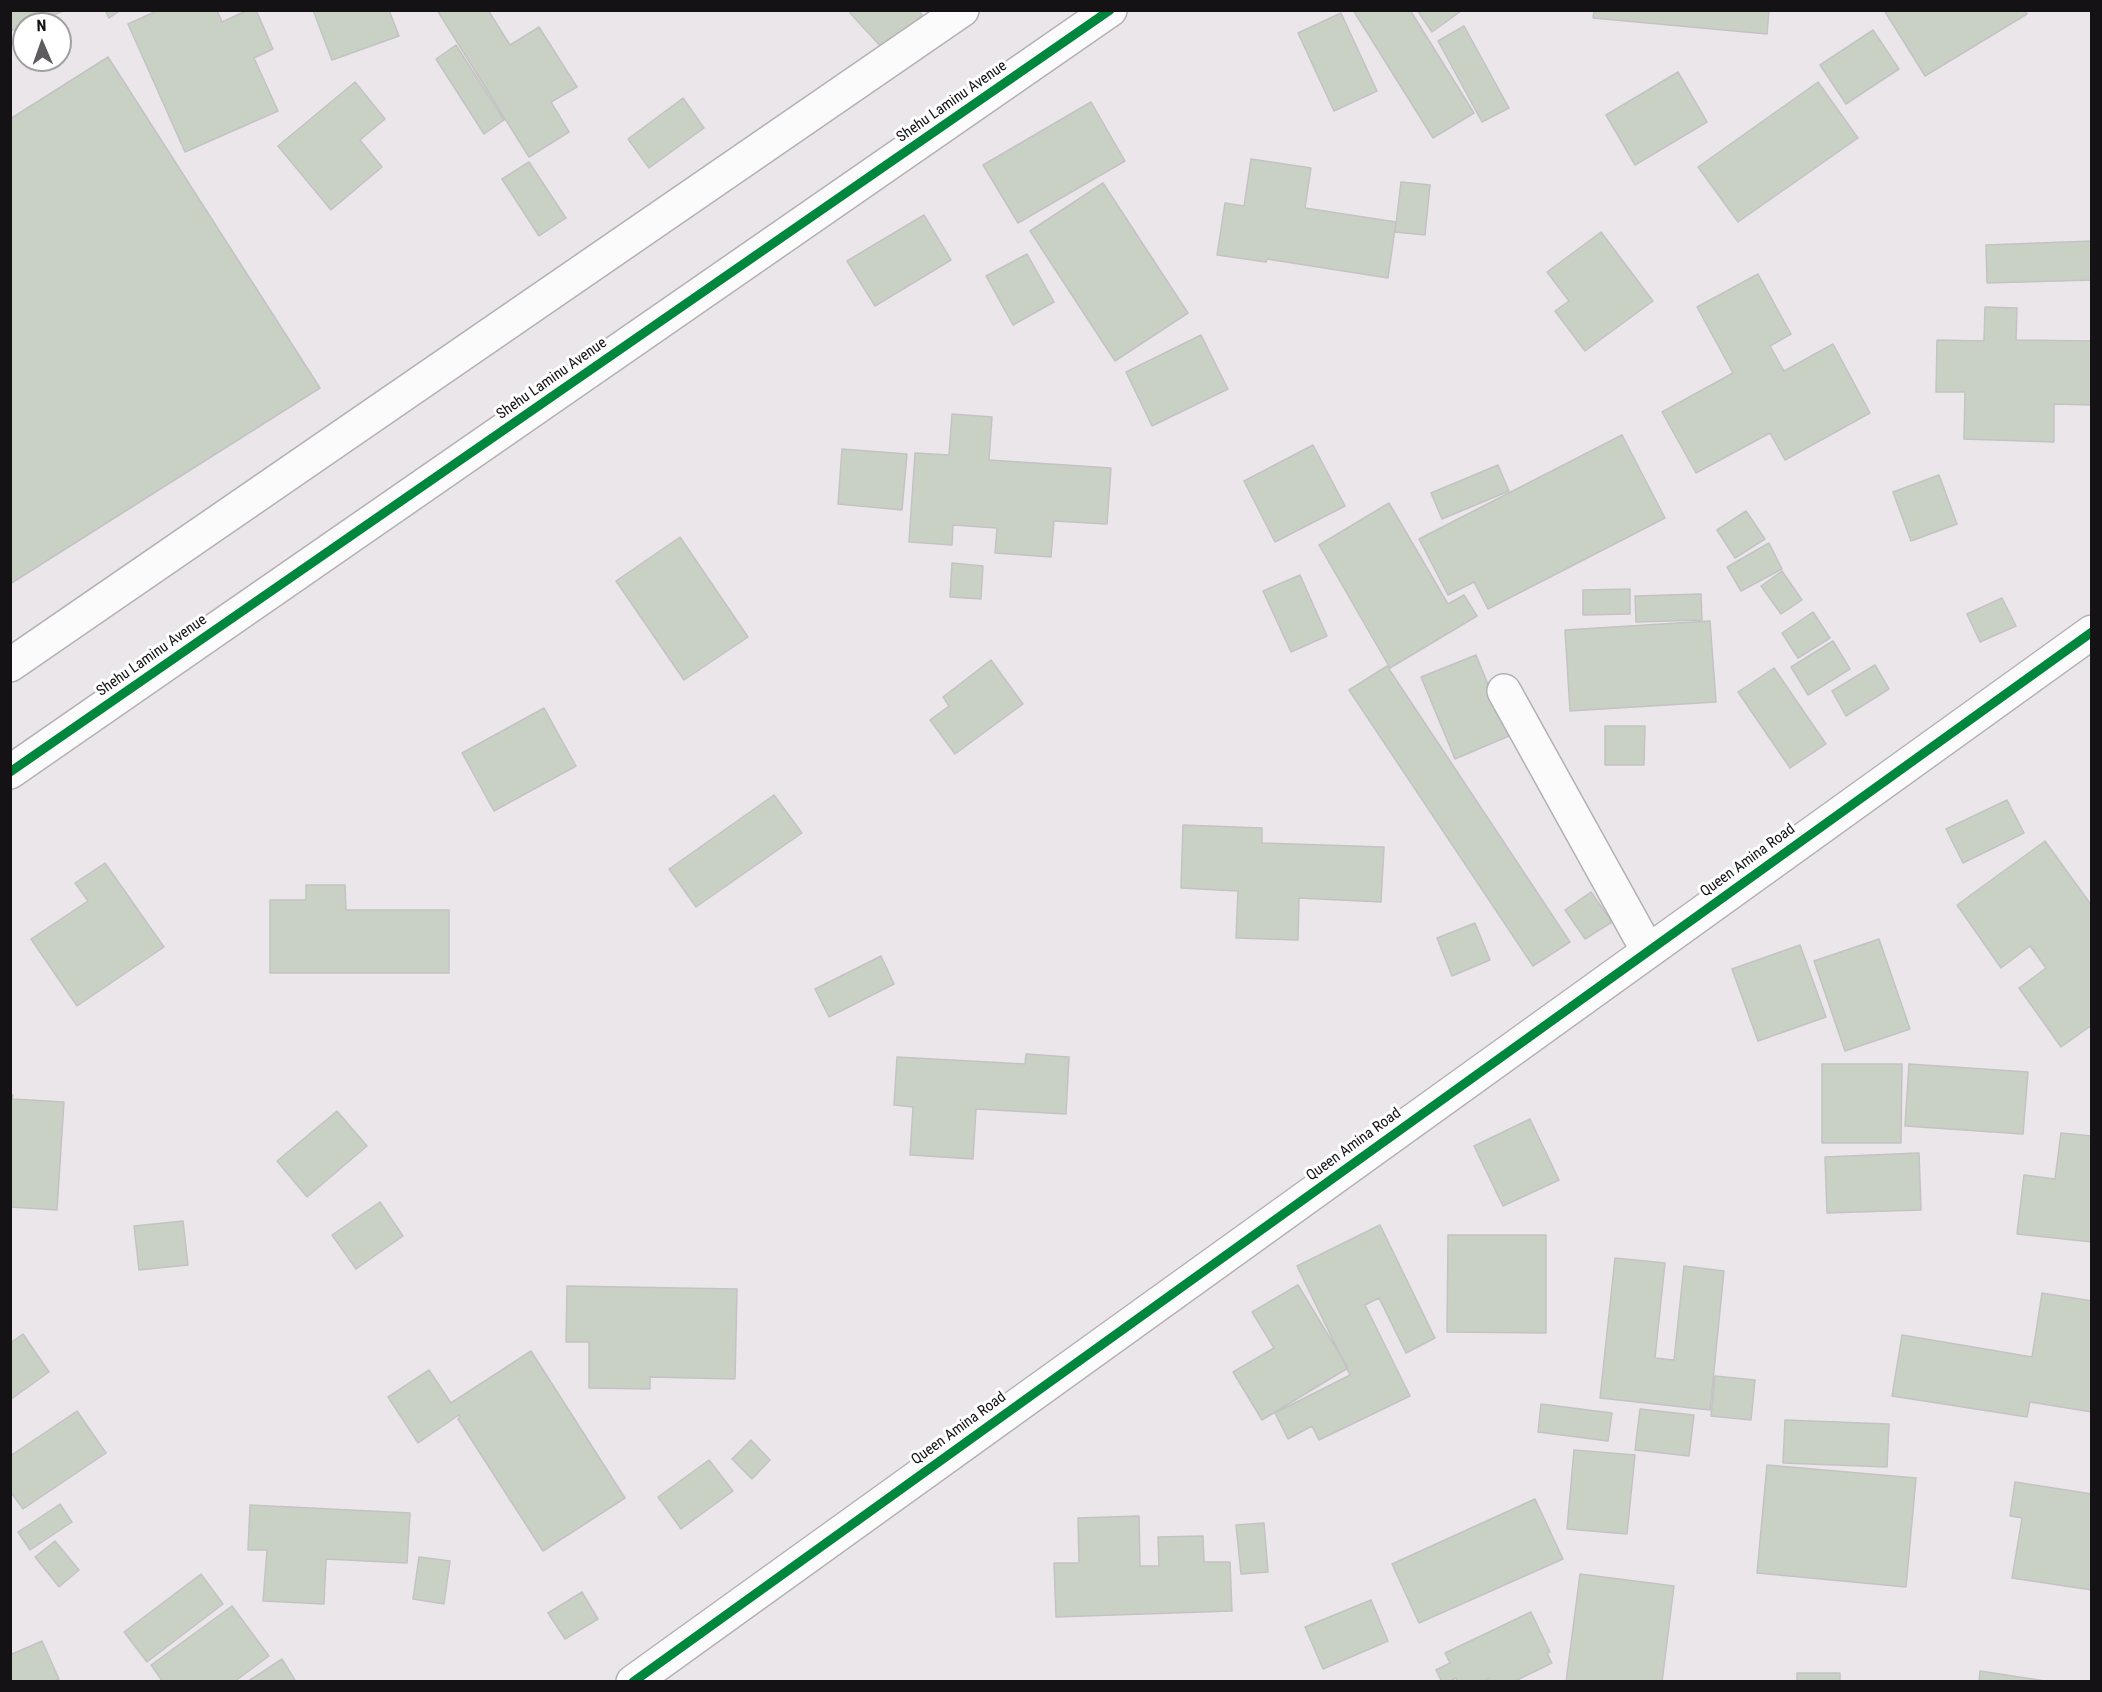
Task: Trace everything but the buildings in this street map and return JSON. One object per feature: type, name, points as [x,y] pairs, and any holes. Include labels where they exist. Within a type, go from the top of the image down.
[{"type":"street","points":[[10,665],[962,10]]},
{"type":"street","name":"Shehu Laminu Avenue","points":[[10,772],[1110,10]]},
{"type":"street","name":"Queen Amina Road","points":[[633,1682],[2091,632]]},
{"type":"street","points":[[1504,691],[1648,951]]},
{"type":"cycle path","points":[[10,772],[1110,10]]},
{"type":"cycle path","points":[[633,1682],[2092,632]]}]
